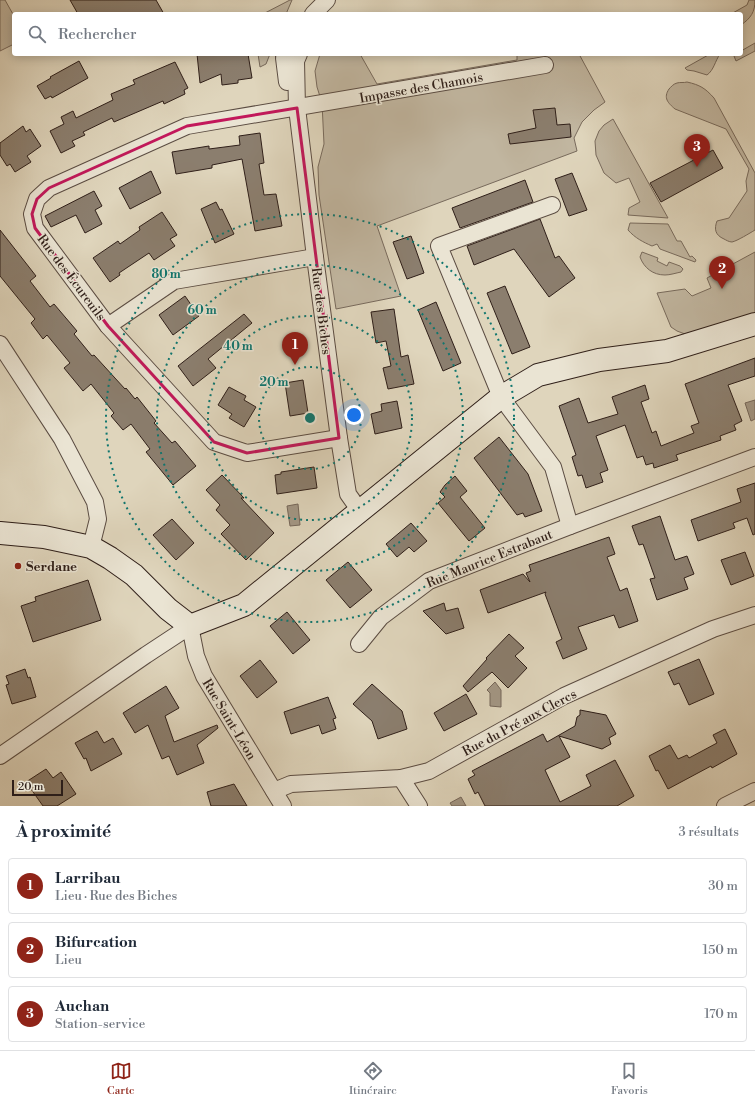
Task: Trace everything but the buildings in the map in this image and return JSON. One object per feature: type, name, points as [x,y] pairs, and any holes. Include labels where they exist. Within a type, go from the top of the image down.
[{"type":"street","points":[[315,12],[328,0]]},
{"type":"street","points":[[321,12],[328,0]]},
{"type":"street","name":"Rue des Biches","points":[[285,56],[287,88],[297,108]]},
{"type":"street","name":"Rue des Biches","points":[[297,56],[296,61],[297,108],[339,438],[348,494],[360,511]]},
{"type":"street","name":"Impasse des Chamois","points":[[297,108],[545,65]]},
{"type":"street","name":"Rue des Écureuils","points":[[297,108],[187,126],[49,188],[37,199],[32,214],[35,228],[108,326],[214,442],[247,453],[339,438]]},
{"type":"street","points":[[552,205],[439,246],[501,397],[553,467],[570,526]]},
{"type":"street","points":[[108,326],[174,281],[315,257]]},
{"type":"street","points":[[0,756],[190,626],[244,605],[501,397],[538,375],[599,360],[667,351],[755,324]]},
{"type":"street","points":[[0,344],[62,438],[95,502],[98,519],[91,547]]},
{"type":"street","name":"Rue Maurice Estrabaut","points":[[359,644],[381,617],[429,581],[570,526],[755,457]]},
{"type":"street","points":[[0,533],[44,537],[91,547],[134,575],[168,609],[190,626]]},
{"type":"street","name":"Rue du Pré aux Clercs","points":[[274,791],[291,784],[401,778],[429,771],[564,696],[713,630],[755,615]]},
{"type":"street","name":"Rue Saint-Léon","points":[[190,626],[196,656],[204,676],[283,806]]},
{"type":"street","points":[[401,778],[419,806]]},
{"type":"street","points":[[725,806],[755,791]]},
{"type":"highlighted area","points":[[297,108],[339,438],[247,453],[214,442],[108,326],[35,228],[32,214],[37,199],[49,188],[187,126]]},
{"type":"shaded area","points":[[0,0],[5,0],[12,12],[12,45],[0,51]]},
{"type":"shaded area","points":[[290,0],[292,0],[287,12],[267,12]]},
{"type":"shaded area","points":[[749,0],[755,0],[754,8],[750,17],[743,23],[743,12],[735,12],[747,5]]},
{"type":"shaded area","points":[[755,43],[755,51],[736,61],[734,56],[743,56],[743,50]]},
{"type":"shaded area","points":[[258,56],[269,56],[266,64],[260,67]]},
{"type":"shaded area","points":[[319,56],[361,56],[377,84],[517,60],[517,56],[580,56],[605,102],[582,122],[574,138],[577,151],[377,226],[401,296],[336,309],[319,195],[318,167],[324,144],[322,103],[317,87],[315,71]]},
{"type":"shaded area","points":[[706,56],[719,56],[711,71],[707,75],[687,70],[685,68]]},
{"type":"shaded area","points":[[687,82],[702,87],[714,98],[755,173],[755,230],[732,242],[717,234],[716,224],[717,221],[729,218],[747,191],[746,181],[749,169],[726,129],[675,109],[668,102],[666,95],[669,89],[676,83]]},
{"type":"shaded area","points":[[613,119],[668,218],[628,215],[629,208],[640,202],[629,178],[616,183],[604,173],[596,155],[595,141],[599,131],[604,125]]},
{"type":"shaded area","points":[[630,223],[668,224],[677,241],[681,241],[690,257],[692,256],[696,260],[695,262],[660,249],[657,244],[652,246],[639,240],[628,230]]},
{"type":"shaded area","points":[[642,252],[658,258],[657,261],[667,266],[669,262],[680,266],[683,269],[681,272],[667,275],[657,274],[647,268],[644,264],[640,257]]},
{"type":"shaded area","points":[[755,252],[755,313],[685,334],[671,327],[657,293],[685,289],[692,296],[711,288],[707,278]]},
{"type":"shaded area","points":[[755,400],[755,419],[751,421],[745,403]]},
{"type":"shaded area","points":[[298,504],[300,525],[290,526],[287,506]]},
{"type":"shaded area","points":[[495,682],[501,690],[501,707],[490,706],[490,693],[487,690]]},
{"type":"shaded area","points":[[461,797],[466,806],[452,806],[450,803]]},
{"type":"place","name":"Auchan","points":[[697,167]]},
{"type":"place","name":"Bifurcation","points":[[722,289]]},
{"type":"place","name":"Larribau","points":[[295,365]]},
{"type":"place","name":"Serdane","points":[[18,566]]}]
